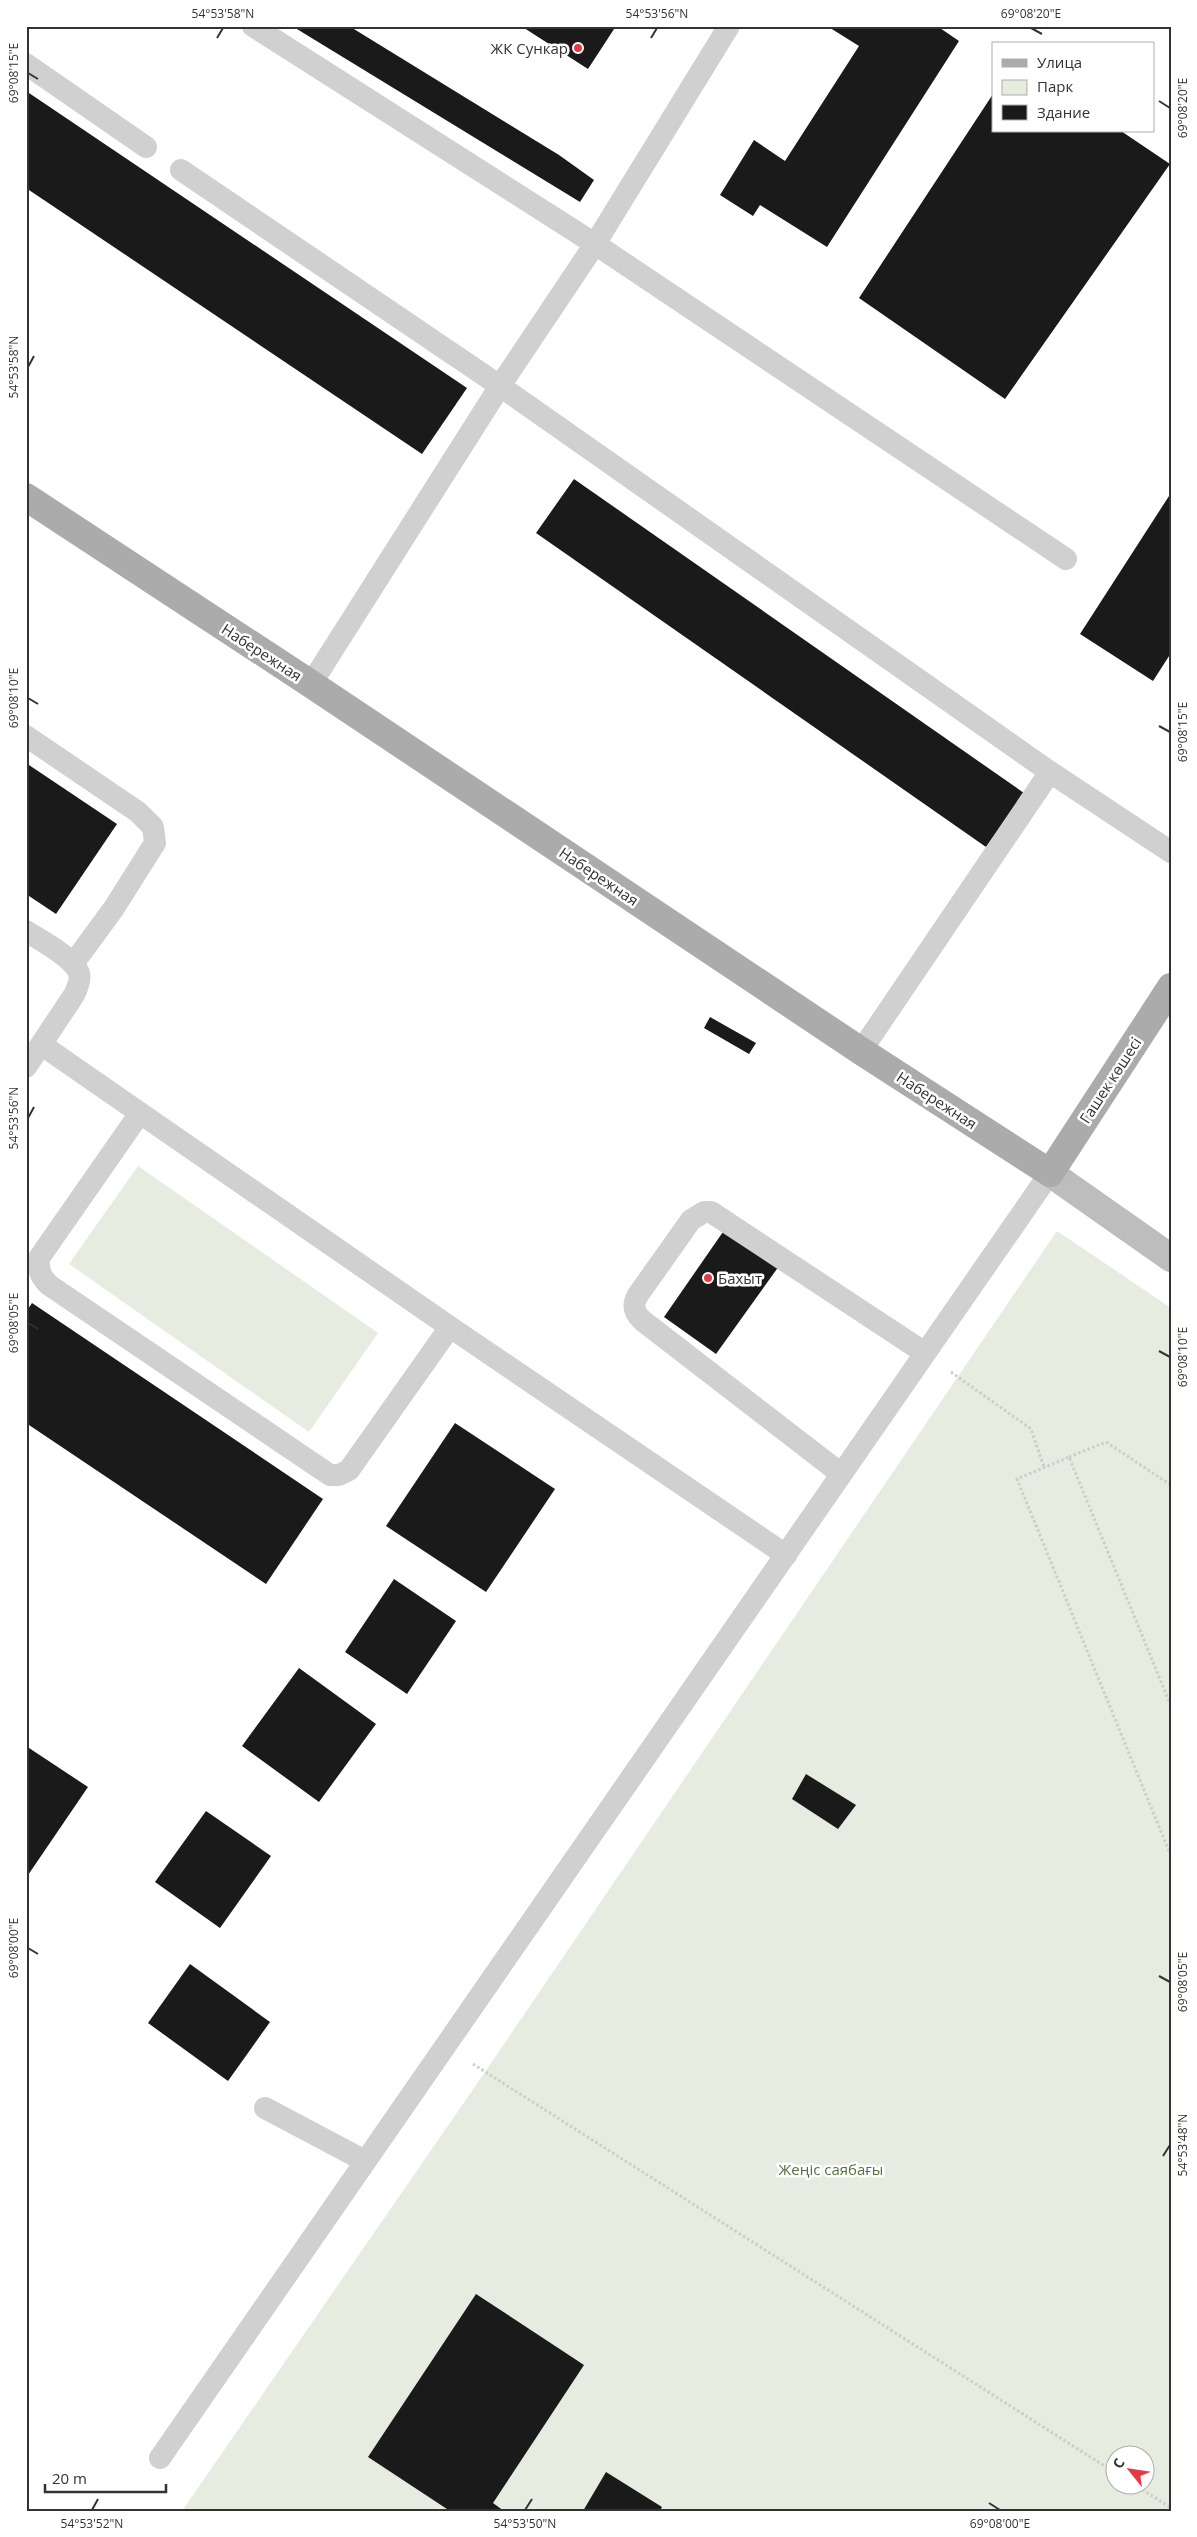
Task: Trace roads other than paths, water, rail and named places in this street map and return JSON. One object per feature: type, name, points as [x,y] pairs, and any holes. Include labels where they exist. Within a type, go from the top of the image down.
[{"type":"main road","name":"Набережная","points":[[26,497],[311,684],[862,1051],[1050,1173]]},
{"type":"main road","name":"Гашек көшесі","points":[[1050,1173],[1171,987]]},
{"type":"street","name":"Набережная","points":[[1050,1173],[1171,1258]]},
{"type":"lane","points":[[253,26],[595,244],[1066,559]]},
{"type":"lane","points":[[311,684],[500,386],[595,244],[729,26]]},
{"type":"lane","points":[[26,64],[146,147]]},
{"type":"lane","points":[[182,170],[500,386],[1050,772],[1171,852]]},
{"type":"lane","points":[[26,736],[138,812],[153,827],[155,842],[114,908],[74,964]]},
{"type":"lane","points":[[862,1051],[1050,772]]},
{"type":"lane","points":[[26,931],[74,964],[80,974],[79,985],[26,1067]]},
{"type":"lane","points":[[42,1045],[450,1327],[786,1555]]},
{"type":"lane","points":[[140,1113],[38,1258],[38,1269],[42,1278],[50,1285],[324,1472],[334,1476],[349,1470],[450,1327]]},
{"type":"lane","points":[[160,2458],[786,1555],[840,1473],[1050,1173]]},
{"type":"lane","points":[[840,1473],[643,1321],[636,1315],[634,1308],[635,1299],[691,1220],[704,1212],[711,1212],[924,1353]]},
{"type":"lane","points":[[265,2108],[365,2161]]},
{"type":"place","name":"ЖК Сункар","points":[[578,48]]},
{"type":"place","name":"Бахыт","points":[[708,1278]]},
{"type":"park label","name":"Жеңіс саябағы","points":[[831,2169]]}]
